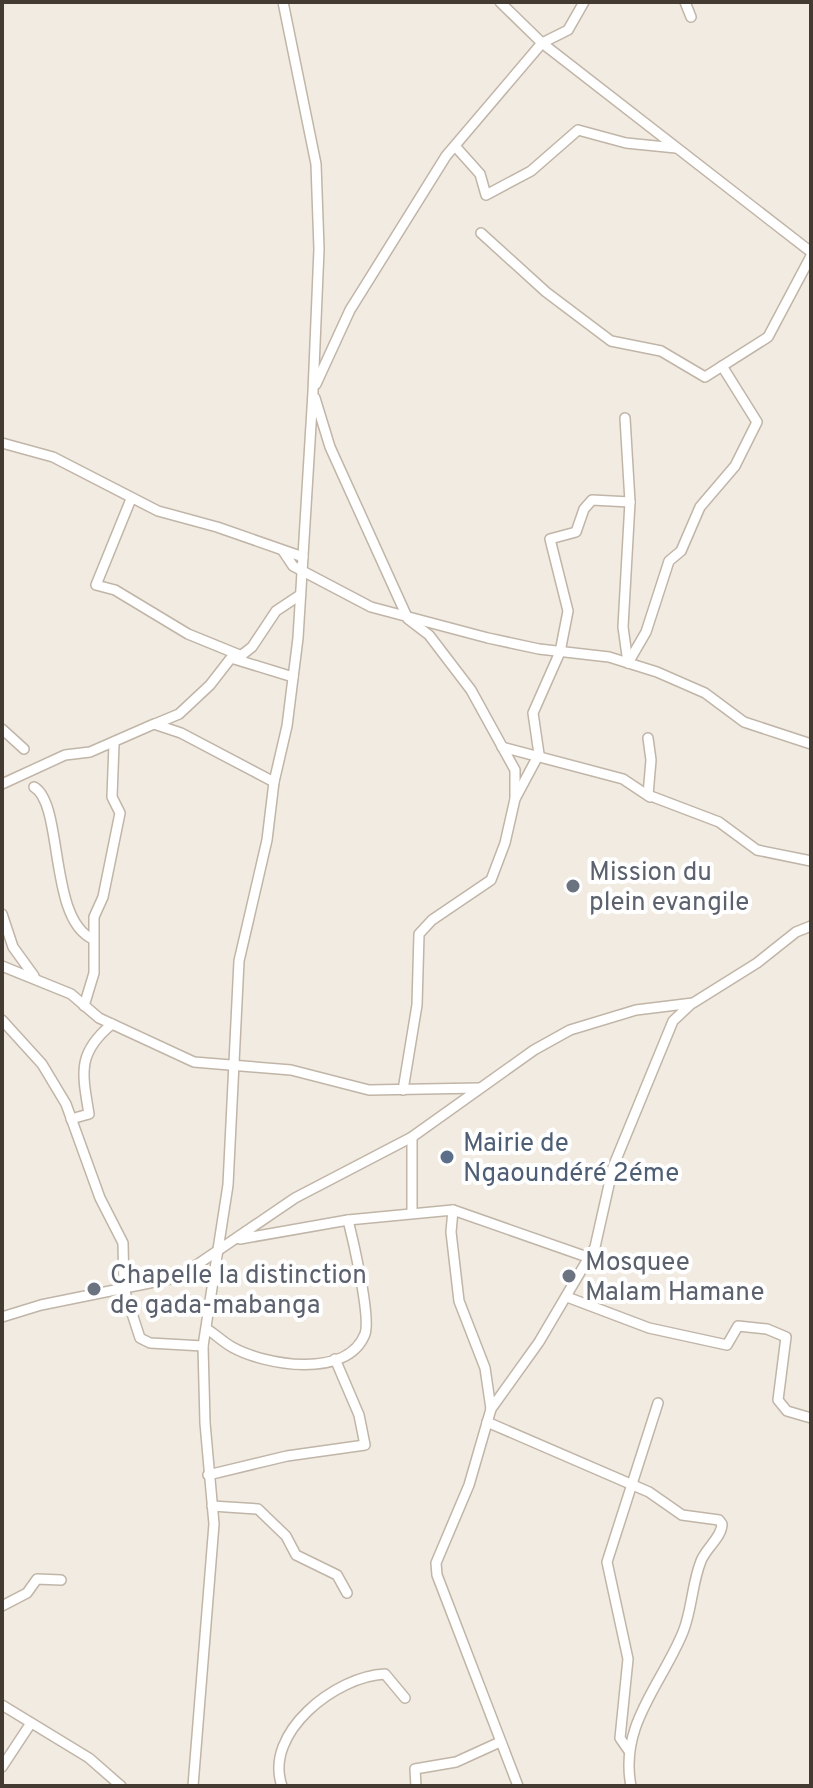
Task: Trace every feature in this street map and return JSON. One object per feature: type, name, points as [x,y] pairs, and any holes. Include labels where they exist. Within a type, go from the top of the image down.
[{"type":"street","points":[[193,1786],[193,1750],[210,1586],[212,1506],[203,1346],[228,1185],[232,1067],[243,931],[267,840],[293,677],[313,392],[319,249],[316,164],[283,2]]},
{"type":"street","points":[[481,233],[546,292],[611,341],[661,351],[705,377],[768,337],[811,254],[542,43],[500,2]]},
{"type":"street","points":[[403,1090],[417,1005],[419,934],[432,920],[491,880],[505,843],[515,799],[515,770],[471,690],[429,635],[408,619],[330,447],[313,392],[350,310],[395,234],[455,146],[542,43],[568,30],[584,2]]},
{"type":"street","points":[[685,2],[691,17]]},
{"type":"street","points":[[455,146],[480,174],[486,195],[531,171],[578,130],[626,143],[678,149]]},
{"type":"street","points":[[628,663],[646,632],[669,561],[681,551],[700,507],[735,466],[757,422],[722,366]]},
{"type":"street","points":[[625,418],[630,502],[623,627],[628,663]]},
{"type":"street","points":[[2,443],[53,457],[158,511],[217,527],[303,557]]},
{"type":"street","points":[[131,499],[96,585],[115,590],[188,634],[293,677]]},
{"type":"street","points":[[515,799],[539,754],[533,713],[560,652],[568,611],[550,539],[576,532],[584,509],[592,500],[630,502]]},
{"type":"street","points":[[283,551],[287,561],[344,595],[408,619],[560,652],[628,663],[705,693],[744,722],[811,744]]},
{"type":"street","points":[[2,784],[65,755],[90,752],[114,744],[179,714],[210,685],[231,658],[240,657],[276,611],[300,595]]},
{"type":"street","points":[[154,724],[181,733],[274,782]]},
{"type":"street","points":[[2,729],[24,749]]},
{"type":"street","points":[[648,738],[651,760],[648,795],[653,799]]},
{"type":"street","points":[[84,1006],[94,973],[94,917],[103,897],[120,813],[112,797],[114,744]]},
{"type":"street","points":[[502,747],[539,754],[623,779],[653,799],[719,822],[757,850],[811,861]]},
{"type":"street","points":[[34,787],[41,791],[54,826],[56,868],[66,899],[79,929],[93,939]]},
{"type":"street","points":[[2,913],[2,925]]},
{"type":"street","points":[[2,913],[13,947],[36,979]]},
{"type":"street","points":[[518,1786],[437,1575],[436,1563],[469,1485],[491,1409],[590,1258],[604,1214],[613,1167],[673,1021],[693,1003],[757,963],[796,932],[811,926]]},
{"type":"street","points":[[2,966],[71,994],[112,1024],[194,1062],[291,1070],[369,1090],[480,1088]]},
{"type":"street","points":[[2,1317],[41,1305],[179,1277],[295,1198],[412,1137],[534,1050],[570,1030],[636,1010],[693,1003]]},
{"type":"street","points":[[2,1020],[42,1064],[71,1119],[100,1198],[123,1243],[124,1289],[143,1342],[203,1346]]},
{"type":"street","points":[[71,1119],[89,1114],[83,1079],[85,1052],[112,1024]]},
{"type":"street","points":[[412,1137],[412,1212]]},
{"type":"street","points":[[238,1239],[348,1220],[453,1210],[590,1258]]},
{"type":"street","points":[[453,1210],[451,1232],[459,1301],[485,1368],[491,1409]]},
{"type":"street","points":[[207,1329],[233,1347],[276,1363],[300,1365],[335,1359],[359,1344],[366,1332],[366,1314],[348,1220]]},
{"type":"street","points":[[567,1297],[649,1328],[727,1345],[738,1326],[767,1329],[786,1337],[778,1400],[787,1411],[811,1418]]},
{"type":"street","points":[[208,1475],[287,1456],[365,1445],[359,1415],[335,1359]]},
{"type":"street","points":[[629,1751],[620,1738],[628,1659],[607,1562],[658,1403]]},
{"type":"street","points":[[487,1422],[649,1492],[682,1515],[719,1520],[722,1531],[701,1561],[683,1631],[646,1698],[629,1751],[631,1786]]},
{"type":"street","points":[[212,1506],[258,1509],[286,1536],[296,1555],[337,1575],[347,1593]]},
{"type":"street","points":[[2,1606],[27,1593],[37,1579],[61,1580]]},
{"type":"street","points":[[282,1786],[279,1754],[303,1713],[321,1698],[342,1687],[385,1674],[405,1698]]},
{"type":"street","points":[[2,1705],[89,1758],[121,1786]]},
{"type":"street","points":[[2,1767],[31,1723]]},
{"type":"street","points":[[416,1786],[415,1769],[456,1762],[500,1742]]},
{"type":"place","name":"Mission du plein evangile","points":[[573,886]]},
{"type":"place","name":"Mairie de Ngaoundéré 2éme","points":[[447,1157]]},
{"type":"place","name":"Mosquee Malam Hamane","points":[[569,1276]]},
{"type":"place","name":"Chapelle la distinction de gada-mabanga","points":[[94,1289]]}]
